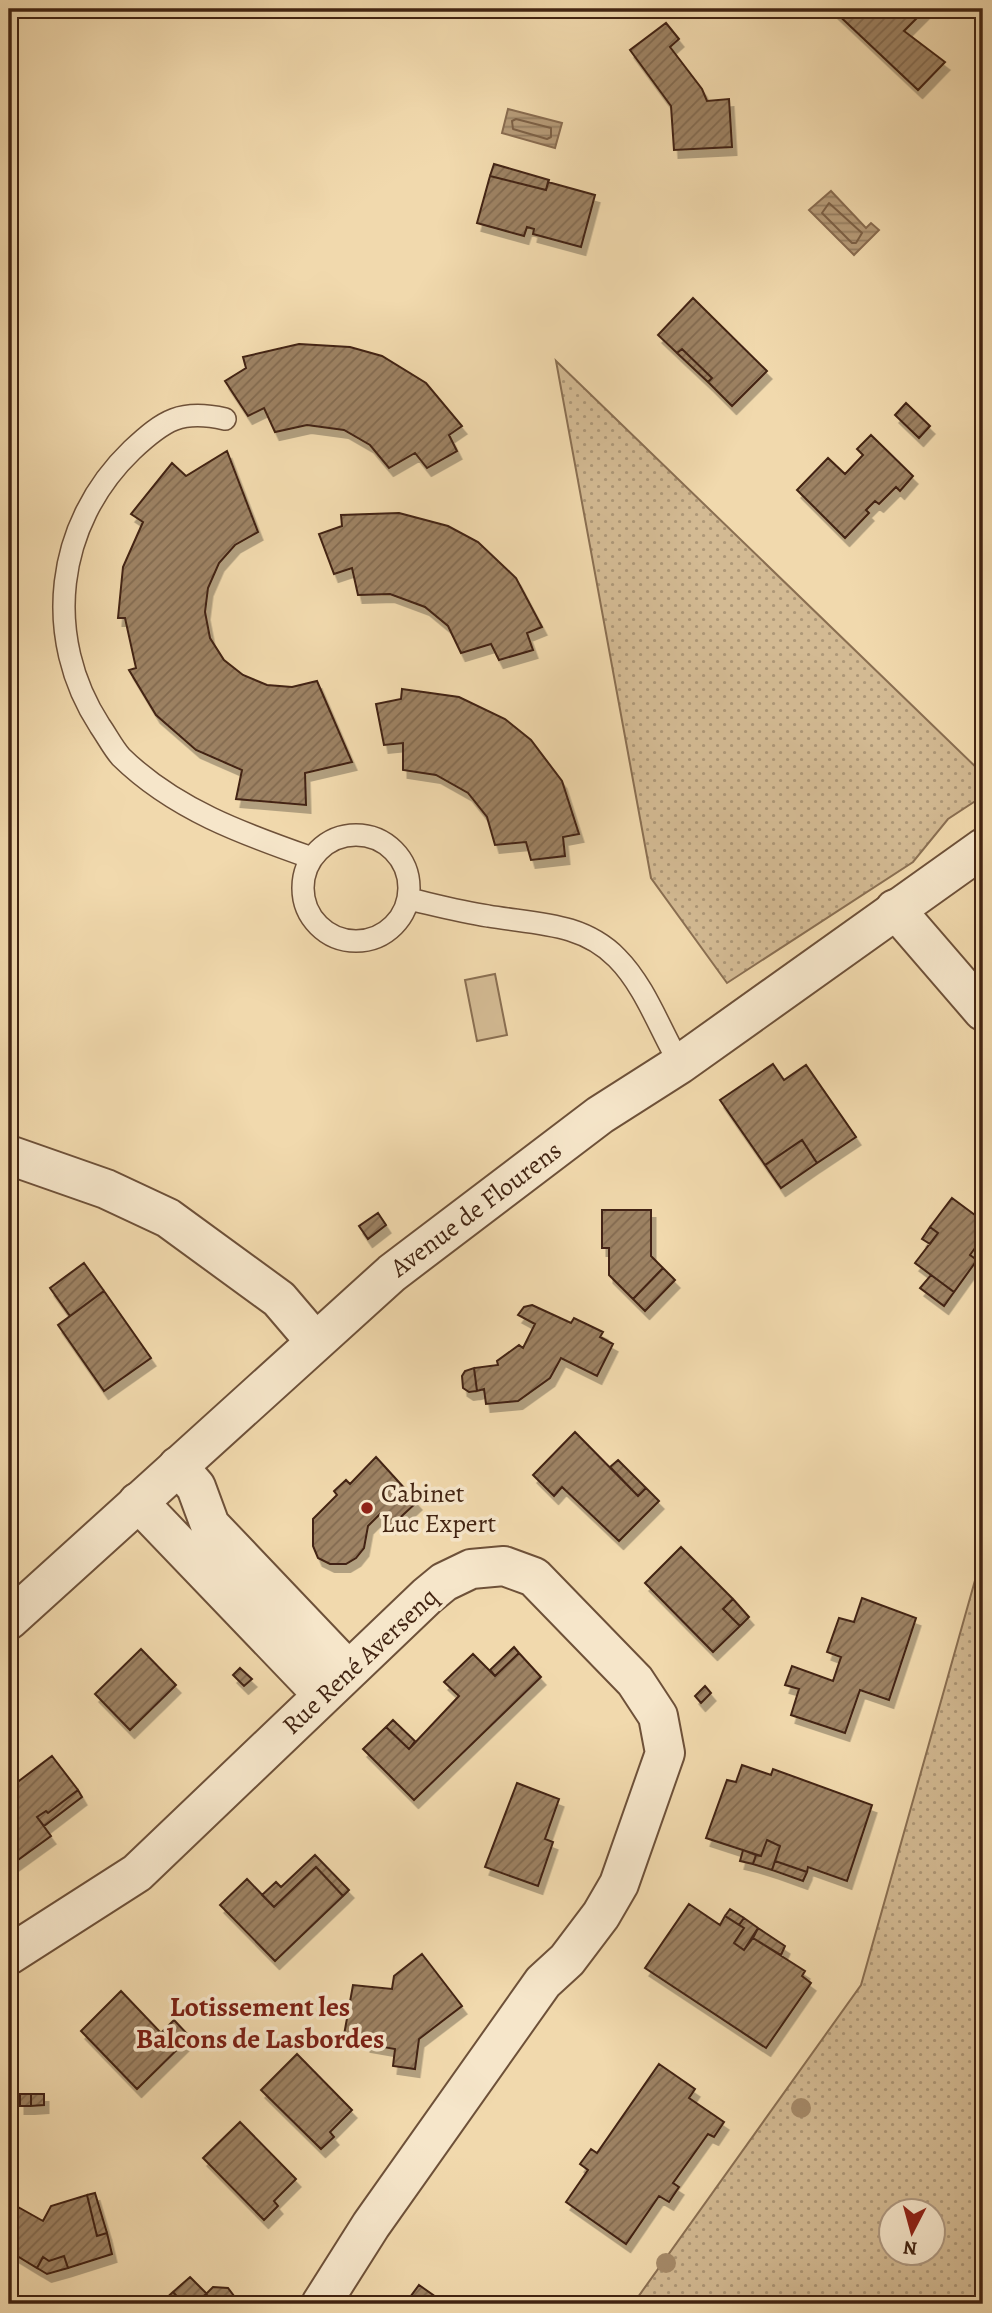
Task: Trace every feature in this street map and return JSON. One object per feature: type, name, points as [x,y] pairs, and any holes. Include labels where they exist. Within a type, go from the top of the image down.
[{"type":"street","name":"Avenue de Flourens","points":[[9,1620],[314,1340],[392,1273],[600,1115],[680,1064],[983,848]]},
{"type":"street","points":[[895,909],[983,1011]]},
{"type":"street","points":[[9,1155],[106,1189],[168,1218],[279,1299],[314,1340]]},
{"type":"street","points":[[178,1466],[196,1487],[210,1525],[335,1682]]},
{"type":"street","points":[[138,1502],[335,1682]]},
{"type":"street","name":"Rue René Aversenq","points":[[9,1955],[137,1873],[335,1682],[444,1582],[471,1569],[504,1566],[534,1577],[635,1681],[658,1716],[664,1753],[619,1884],[601,1915],[574,1951],[543,1982],[527,2004],[371,2225],[321,2304]]},
{"type":"lane","points":[[225,419],[197,413],[158,426],[114,467],[87,507],[69,550],[64,605],[68,655],[85,703],[119,755],[165,794],[239,833],[312,858]]},
{"type":"lane","points":[[346,835],[367,835],[386,844],[402,858],[409,877],[409,898],[401,918],[386,932],[367,940],[345,940],[326,932],[312,917],[304,898],[304,877],[312,858],[327,843],[346,835]]},
{"type":"lane","points":[[409,898],[487,916],[566,927],[594,939],[618,958],[643,995],[680,1064]]},
{"type":"shaded area","points":[[556,361],[983,774],[983,796],[948,819],[913,862],[727,983],[651,878]]},
{"type":"shaded area","points":[[495,974],[507,1035],[477,1041],[465,980]]},
{"type":"shaded area","points":[[983,1552],[983,2304],[633,2304],[861,1985]]},
{"type":"water","points":[[508,109],[562,123],[555,148],[502,133]]},
{"type":"water","points":[[831,191],[866,228],[871,223],[879,230],[854,255],[809,210]]},
{"type":"building","points":[[832,9],[864,9],[870,14],[875,9],[926,9],[904,31],[945,62],[918,90]]},
{"type":"building","points":[[666,23],[679,39],[670,47],[702,89],[707,101],[729,99],[732,147],[674,150],[671,106],[630,50]]},
{"type":"building","points":[[494,164],[549,180],[546,190],[490,176]]},
{"type":"building","points":[[490,176],[546,190],[548,182],[595,195],[581,247],[533,234],[534,229],[527,227],[524,236],[477,223]]},
{"type":"building","points":[[693,298],[767,371],[732,406],[708,382],[712,378],[682,349],[677,353],[658,335]]},
{"type":"building","points":[[299,344],[350,347],[382,356],[426,383],[462,426],[449,435],[457,451],[427,468],[415,453],[389,468],[370,445],[344,430],[307,425],[275,432],[264,408],[248,416],[225,381],[246,368],[243,357]]},
{"type":"building","points":[[682,349],[712,378],[708,382],[677,353]]},
{"type":"building","points":[[906,403],[930,426],[919,438],[895,415]]},
{"type":"building","points":[[871,435],[913,476],[900,491],[896,487],[879,504],[875,501],[866,510],[869,513],[845,538],[797,490],[828,458],[845,474],[863,455],[857,449]]},
{"type":"building","points":[[227,451],[258,532],[235,545],[219,563],[208,588],[205,612],[210,638],[224,660],[243,675],[267,685],[292,687],[317,681],[352,762],[305,773],[306,805],[236,799],[242,770],[196,750],[156,715],[129,670],[136,668],[125,618],[118,618],[123,567],[143,522],[131,514],[172,463],[186,476]]},
{"type":"building","points":[[399,513],[448,526],[478,542],[516,578],[542,627],[527,633],[533,650],[499,660],[491,644],[461,653],[448,626],[425,607],[390,594],[358,595],[352,568],[334,574],[319,534],[342,526],[341,515]]},
{"type":"building","points":[[402,689],[459,697],[505,719],[531,740],[562,781],[579,834],[563,837],[565,856],[531,860],[526,842],[495,845],[487,817],[468,793],[436,775],[403,770],[403,743],[384,745],[376,704],[401,699]]},
{"type":"building","points":[[773,1064],[784,1080],[806,1065],[856,1137],[817,1163],[802,1140],[765,1165],[720,1100]]},
{"type":"building","points":[[802,1140],[817,1163],[781,1188],[765,1165]]},
{"type":"building","points":[[952,1198],[983,1221],[983,1237],[970,1255],[977,1260],[954,1292],[915,1263],[938,1233],[930,1227]]},
{"type":"building","points":[[602,1210],[651,1210],[651,1256],[663,1268],[633,1299],[609,1275],[609,1248],[602,1248]]},
{"type":"building","points":[[378,1213],[386,1225],[368,1239],[359,1226]]},
{"type":"building","points":[[930,1227],[938,1233],[930,1244],[922,1239]]},
{"type":"building","points":[[84,1263],[104,1291],[70,1316],[50,1288]]},
{"type":"building","points":[[663,1268],[675,1280],[645,1311],[633,1299]]},
{"type":"building","points":[[931,1275],[954,1292],[944,1306],[920,1288]]},
{"type":"building","points":[[104,1291],[151,1358],[104,1391],[58,1325]]},
{"type":"building","points":[[532,1305],[571,1323],[574,1318],[603,1332],[600,1337],[613,1344],[597,1376],[561,1358],[550,1378],[518,1401],[486,1404],[484,1389],[477,1391],[474,1368],[498,1365],[497,1361],[519,1345],[523,1348],[535,1324],[518,1315],[524,1307]]},
{"type":"building","points":[[474,1368],[477,1391],[469,1392],[463,1388],[462,1376],[465,1371]]},
{"type":"building","points":[[575,1432],[638,1496],[646,1488],[659,1501],[619,1541],[562,1487],[554,1496],[533,1475]]},
{"type":"building","name":"Cabinet Luc Expert","points":[[376,1457],[417,1502],[391,1526],[380,1514],[368,1526],[364,1548],[356,1558],[346,1564],[330,1564],[318,1558],[313,1546],[313,1519],[337,1495],[334,1491],[346,1480],[350,1484]]},
{"type":"building","points":[[618,1460],[646,1488],[638,1496],[610,1467]]},
{"type":"building","points":[[681,1547],[733,1599],[723,1609],[740,1626],[713,1652],[645,1583]]},
{"type":"building","points":[[862,1598],[916,1618],[889,1700],[860,1690],[845,1733],[791,1715],[799,1689],[785,1685],[792,1666],[833,1681],[841,1657],[827,1652],[839,1618],[854,1622]]},
{"type":"building","points":[[733,1599],[749,1617],[740,1626],[723,1609]]},
{"type":"building","points":[[514,1647],[519,1653],[495,1676],[490,1670]]},
{"type":"building","points":[[141,1649],[176,1685],[130,1730],[95,1694]]},
{"type":"building","points":[[519,1653],[541,1677],[414,1800],[363,1749],[386,1727],[409,1749],[459,1696],[444,1682],[473,1654],[495,1676]]},
{"type":"building","points":[[240,1668],[252,1679],[244,1686],[233,1675]]},
{"type":"building","points":[[705,1686],[711,1693],[701,1703],[695,1696]]},
{"type":"building","points":[[393,1720],[415,1741],[409,1749],[386,1727]]},
{"type":"building","points":[[52,1756],[78,1790],[48,1813],[46,1811],[37,1817],[51,1836],[11,1865],[9,1797],[15,1792],[11,1787]]},
{"type":"building","points":[[742,1765],[771,1775],[773,1769],[872,1805],[847,1881],[808,1867],[807,1872],[775,1861],[780,1846],[767,1840],[761,1856],[706,1838],[727,1780],[736,1782]]},
{"type":"building","points":[[517,1783],[559,1799],[545,1839],[553,1842],[538,1886],[485,1867]]},
{"type":"building","points":[[78,1790],[82,1797],[44,1826],[37,1817],[46,1811],[48,1813]]},
{"type":"building","points":[[767,1840],[780,1846],[772,1870],[753,1864],[756,1855],[761,1856]]},
{"type":"building","points":[[743,1850],[756,1855],[753,1864],[740,1861]]},
{"type":"building","points":[[315,1855],[349,1890],[343,1896],[316,1867],[274,1907],[262,1895],[276,1882],[281,1887]]},
{"type":"building","points":[[775,1861],[807,1872],[803,1881],[772,1870]]},
{"type":"building","points":[[316,1867],[343,1896],[275,1961],[220,1905],[247,1879],[274,1907]]},
{"type":"building","points":[[689,1904],[720,1925],[725,1916],[744,1928],[734,1943],[744,1950],[753,1938],[805,1971],[802,1976],[811,1983],[766,2048],[645,1968]]},
{"type":"building","points":[[730,1909],[744,1918],[739,1925],[725,1916]]},
{"type":"building","points":[[744,1918],[758,1928],[744,1950],[734,1943],[744,1928],[739,1925]]},
{"type":"building","points":[[758,1928],[785,1946],[781,1955],[753,1938]]},
{"type":"building","points":[[422,1954],[462,2006],[419,2039],[415,2069],[393,2066],[395,2049],[366,2044],[367,2038],[344,2035],[353,1985],[392,1989],[394,1976]]},
{"type":"building","points":[[121,1991],[161,2033],[174,2020],[190,2037],[137,2089],[81,2031]]},
{"type":"building","points":[[297,2054],[352,2110],[330,2132],[334,2137],[321,2149],[261,2090]]},
{"type":"building","points":[[659,2064],[695,2089],[689,2098],[724,2122],[714,2137],[708,2134],[673,2183],[679,2187],[669,2202],[659,2196],[626,2244],[566,2202],[588,2170],[580,2164],[591,2149],[597,2153]]},
{"type":"building","points":[[20,2094],[31,2094],[31,2106],[20,2106]]},
{"type":"building","points":[[31,2094],[44,2094],[44,2105],[31,2106]]},
{"type":"building","points":[[240,2122],[296,2179],[274,2201],[278,2206],[264,2220],[203,2158]]},
{"type":"building","points":[[95,2193],[107,2233],[97,2236],[87,2195]]},
{"type":"building","points":[[87,2195],[97,2236],[107,2233],[112,2254],[68,2268],[64,2256],[49,2261],[43,2257],[37,2268],[9,2251],[9,2222],[18,2207],[43,2221],[51,2206]]},
{"type":"building","points":[[64,2256],[68,2268],[47,2274],[37,2268],[43,2257],[49,2261]]},
{"type":"building","points":[[190,2277],[207,2294],[196,2304],[184,2304],[173,2292]]},
{"type":"building","points":[[419,2285],[446,2304],[405,2304]]},
{"type":"building","points":[[213,2287],[228,2288],[240,2304],[196,2304]]},
{"type":"building","points":[[173,2292],[184,2304],[160,2304]]},
{"type":"place","name":"Cabinet Luc Expert","points":[[367,1508]]},
{"type":"district","name":"Lotissement les Balcons de Lasbordes","points":[[260,2023]]}]
